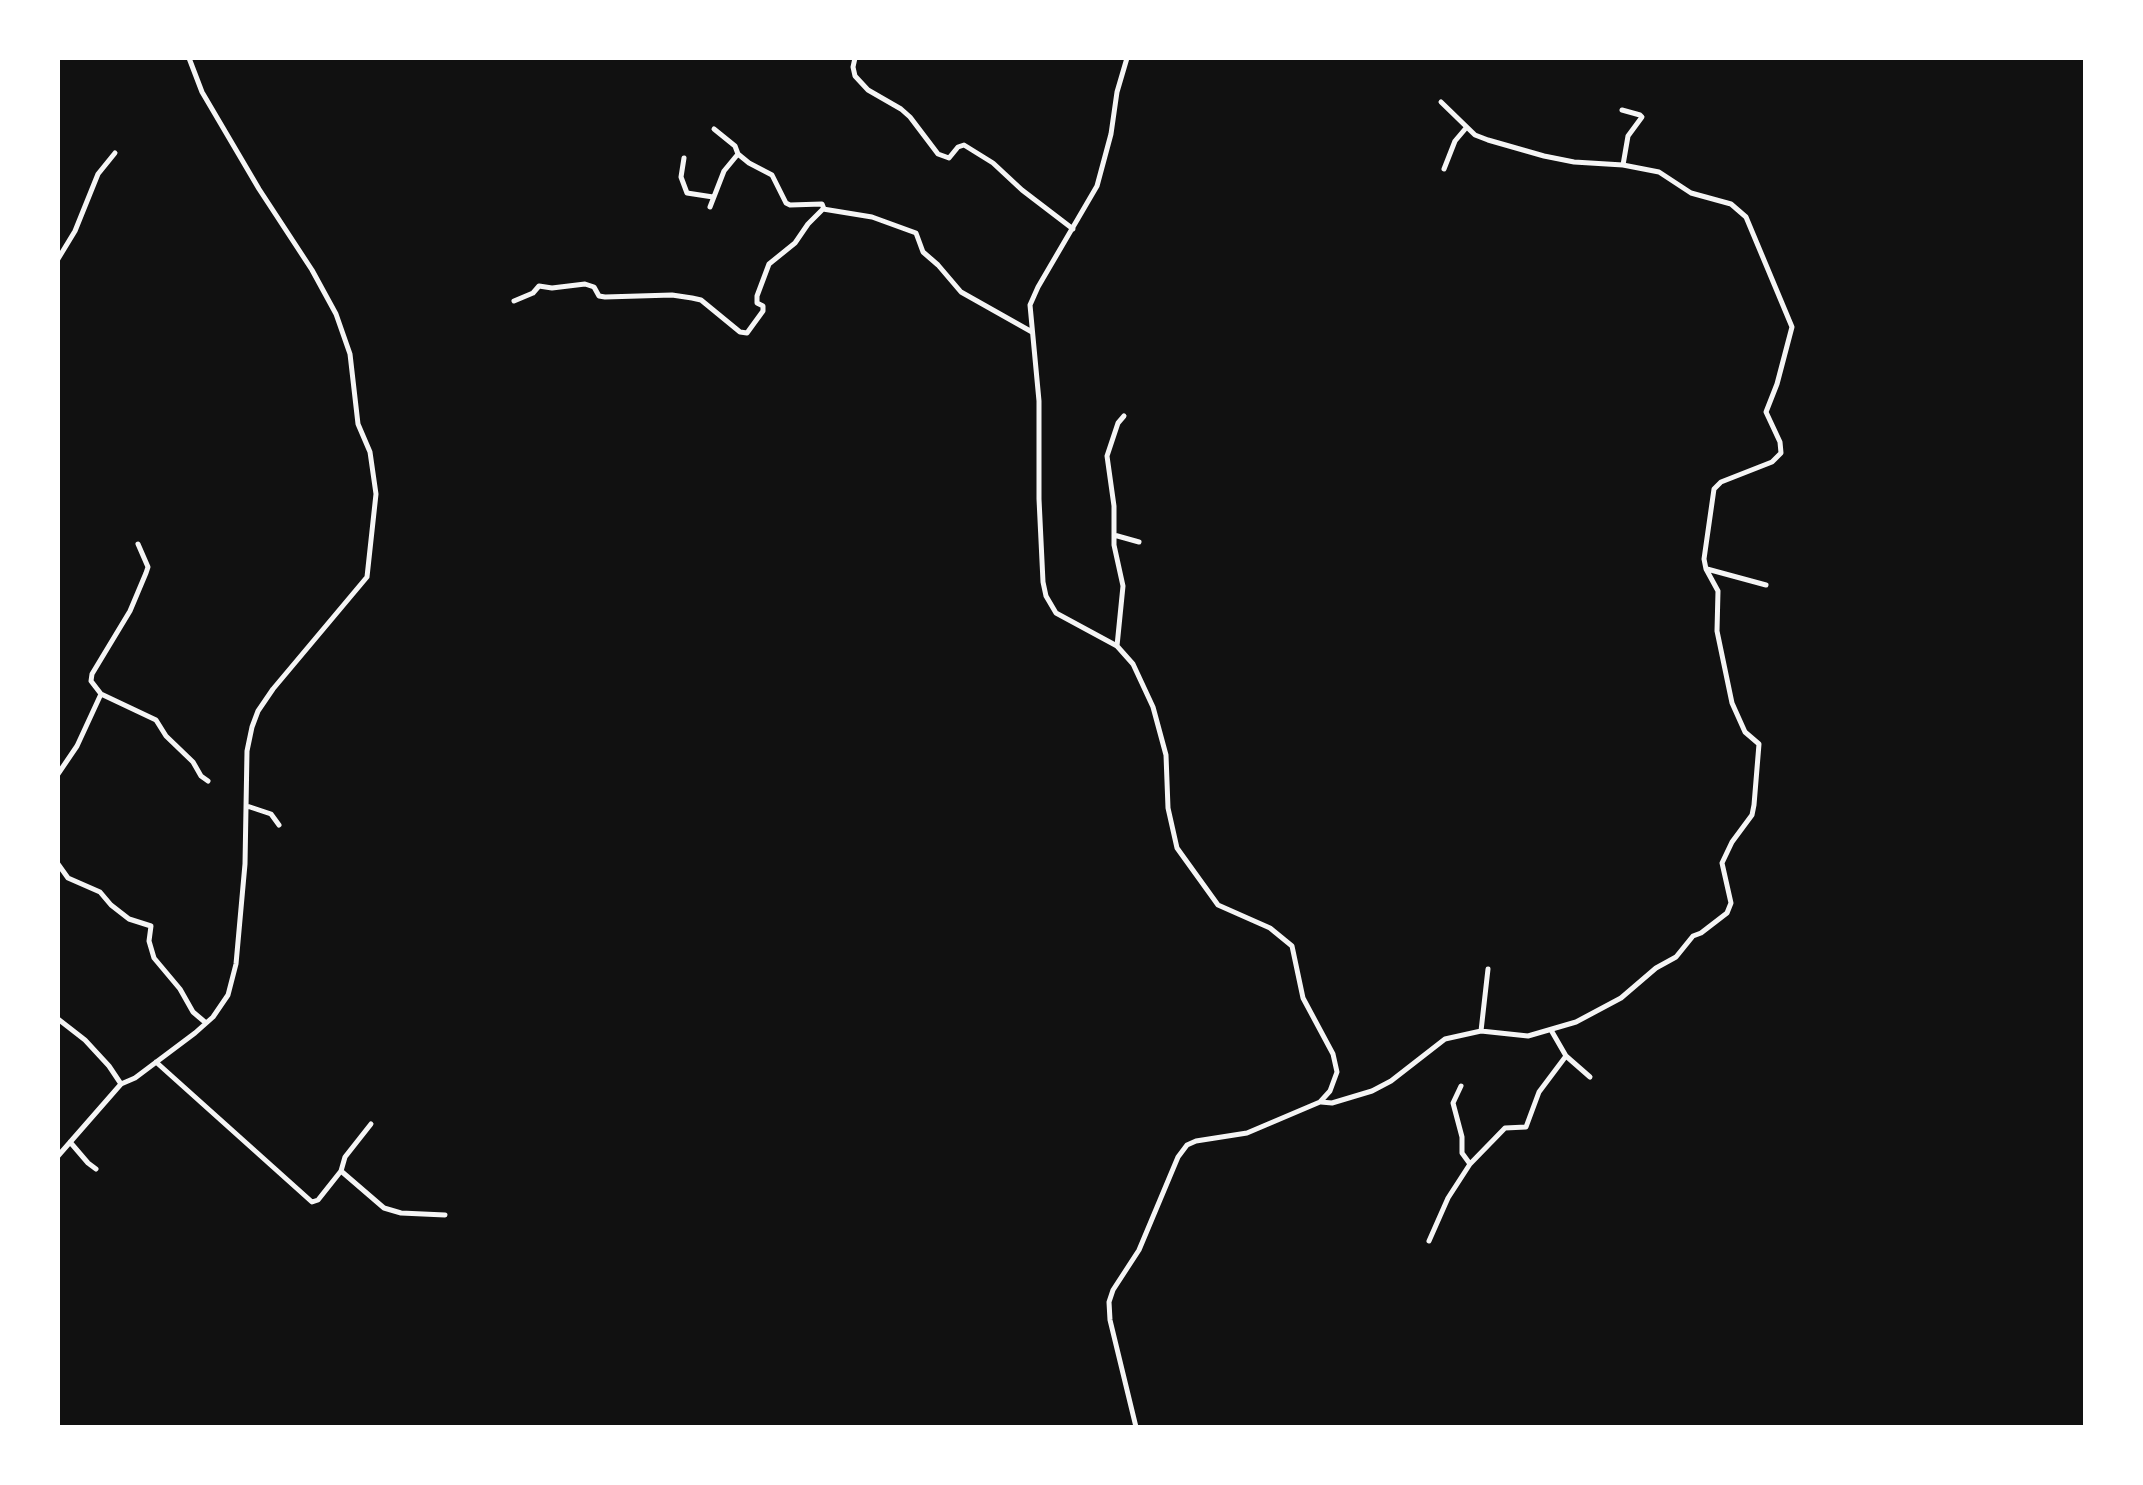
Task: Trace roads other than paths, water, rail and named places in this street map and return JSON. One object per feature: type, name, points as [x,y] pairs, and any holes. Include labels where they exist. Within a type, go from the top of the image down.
[{"type":"street","points":[[58,1156],[121,1084],[135,1078],[206,1023],[225,1001],[233,983],[245,864],[247,751],[258,711],[367,577],[375,478],[370,452],[358,424],[350,354],[336,314],[202,92],[189,58]]},
{"type":"street","points":[[855,58],[855,76],[868,90],[910,117],[938,154],[949,158],[958,147],[964,145],[993,163],[1073,229]]},
{"type":"street","points":[[1127,58],[1117,92],[1102,175],[1030,305],[1039,401],[1041,568],[1046,596],[1056,613],[1117,646],[1133,664],[1153,707],[1166,755],[1168,808],[1177,848],[1218,905],[1270,928],[1292,946],[1303,998],[1337,1063],[1334,1084],[1320,1102]]},
{"type":"street","points":[[1136,1427],[1110,1320],[1109,1302],[1113,1290],[1139,1250],[1178,1157],[1187,1145],[1247,1133],[1320,1102],[1332,1103],[1372,1091],[1391,1081],[1437,1043],[1481,1031],[1528,1036],[1576,1022],[1621,998],[1656,968],[1676,957],[1686,942],[1719,920],[1730,908],[1722,863],[1732,842],[1752,815],[1759,744],[1745,732],[1732,703],[1717,631],[1718,591],[1704,559],[1714,489],[1721,482],[1772,462],[1781,453],[1780,442],[1766,412],[1792,327],[1746,217],[1731,204],[1691,193],[1659,172],[1623,165],[1574,162],[1488,140],[1466,128],[1441,102]]},
{"type":"street","points":[[1622,110],[1642,117],[1628,136],[1623,165]]},
{"type":"street","points":[[1444,169],[1455,141],[1466,128]]},
{"type":"street","points":[[714,129],[735,146],[738,154],[749,163],[772,175],[786,203],[822,204],[825,209],[872,217],[916,233],[923,252],[961,292],[992,312],[1033,332]]},
{"type":"street","points":[[58,259],[75,231],[98,174],[115,153]]},
{"type":"street","points":[[710,207],[724,171],[738,154]]},
{"type":"street","points":[[684,158],[681,177],[687,193],[713,197]]},
{"type":"street","points":[[514,301],[533,293],[539,286],[552,288],[585,284],[594,287],[599,296],[605,297],[672,295],[701,300],[740,332],[747,333],[763,311],[763,306],[757,303],[757,296],[769,264],[795,243],[808,224],[825,209]]},
{"type":"street","points":[[1117,646],[1123,586],[1114,535],[1114,506],[1107,456],[1118,423],[1124,416]]},
{"type":"street","points":[[1114,535],[1139,542]]},
{"type":"street","points":[[138,544],[148,567],[130,611],[92,674],[91,681],[101,694],[156,720],[166,736],[208,781]]},
{"type":"street","points":[[1706,569],[1766,585]]},
{"type":"street","points":[[58,774],[77,746],[101,694]]},
{"type":"street","points":[[247,806],[271,814],[279,825]]},
{"type":"street","points":[[58,864],[68,878],[100,892],[129,919],[151,926],[149,941],[154,958],[180,989],[193,1012],[206,1023]]},
{"type":"street","points":[[1481,1031],[1488,969]]},
{"type":"street","points":[[58,1019],[85,1040],[121,1084]]},
{"type":"street","points":[[1551,1030],[1566,1056],[1590,1077]]},
{"type":"street","points":[[1429,1241],[1448,1198],[1470,1164],[1505,1128],[1526,1127],[1539,1092],[1566,1056]]},
{"type":"street","points":[[156,1062],[312,1202],[318,1200],[341,1171],[345,1157],[371,1124]]},
{"type":"street","points":[[1461,1086],[1453,1103],[1462,1137],[1462,1153],[1470,1164]]},
{"type":"street","points":[[70,1142],[96,1169]]},
{"type":"street","points":[[341,1171],[384,1208],[401,1213],[445,1215]]}]
